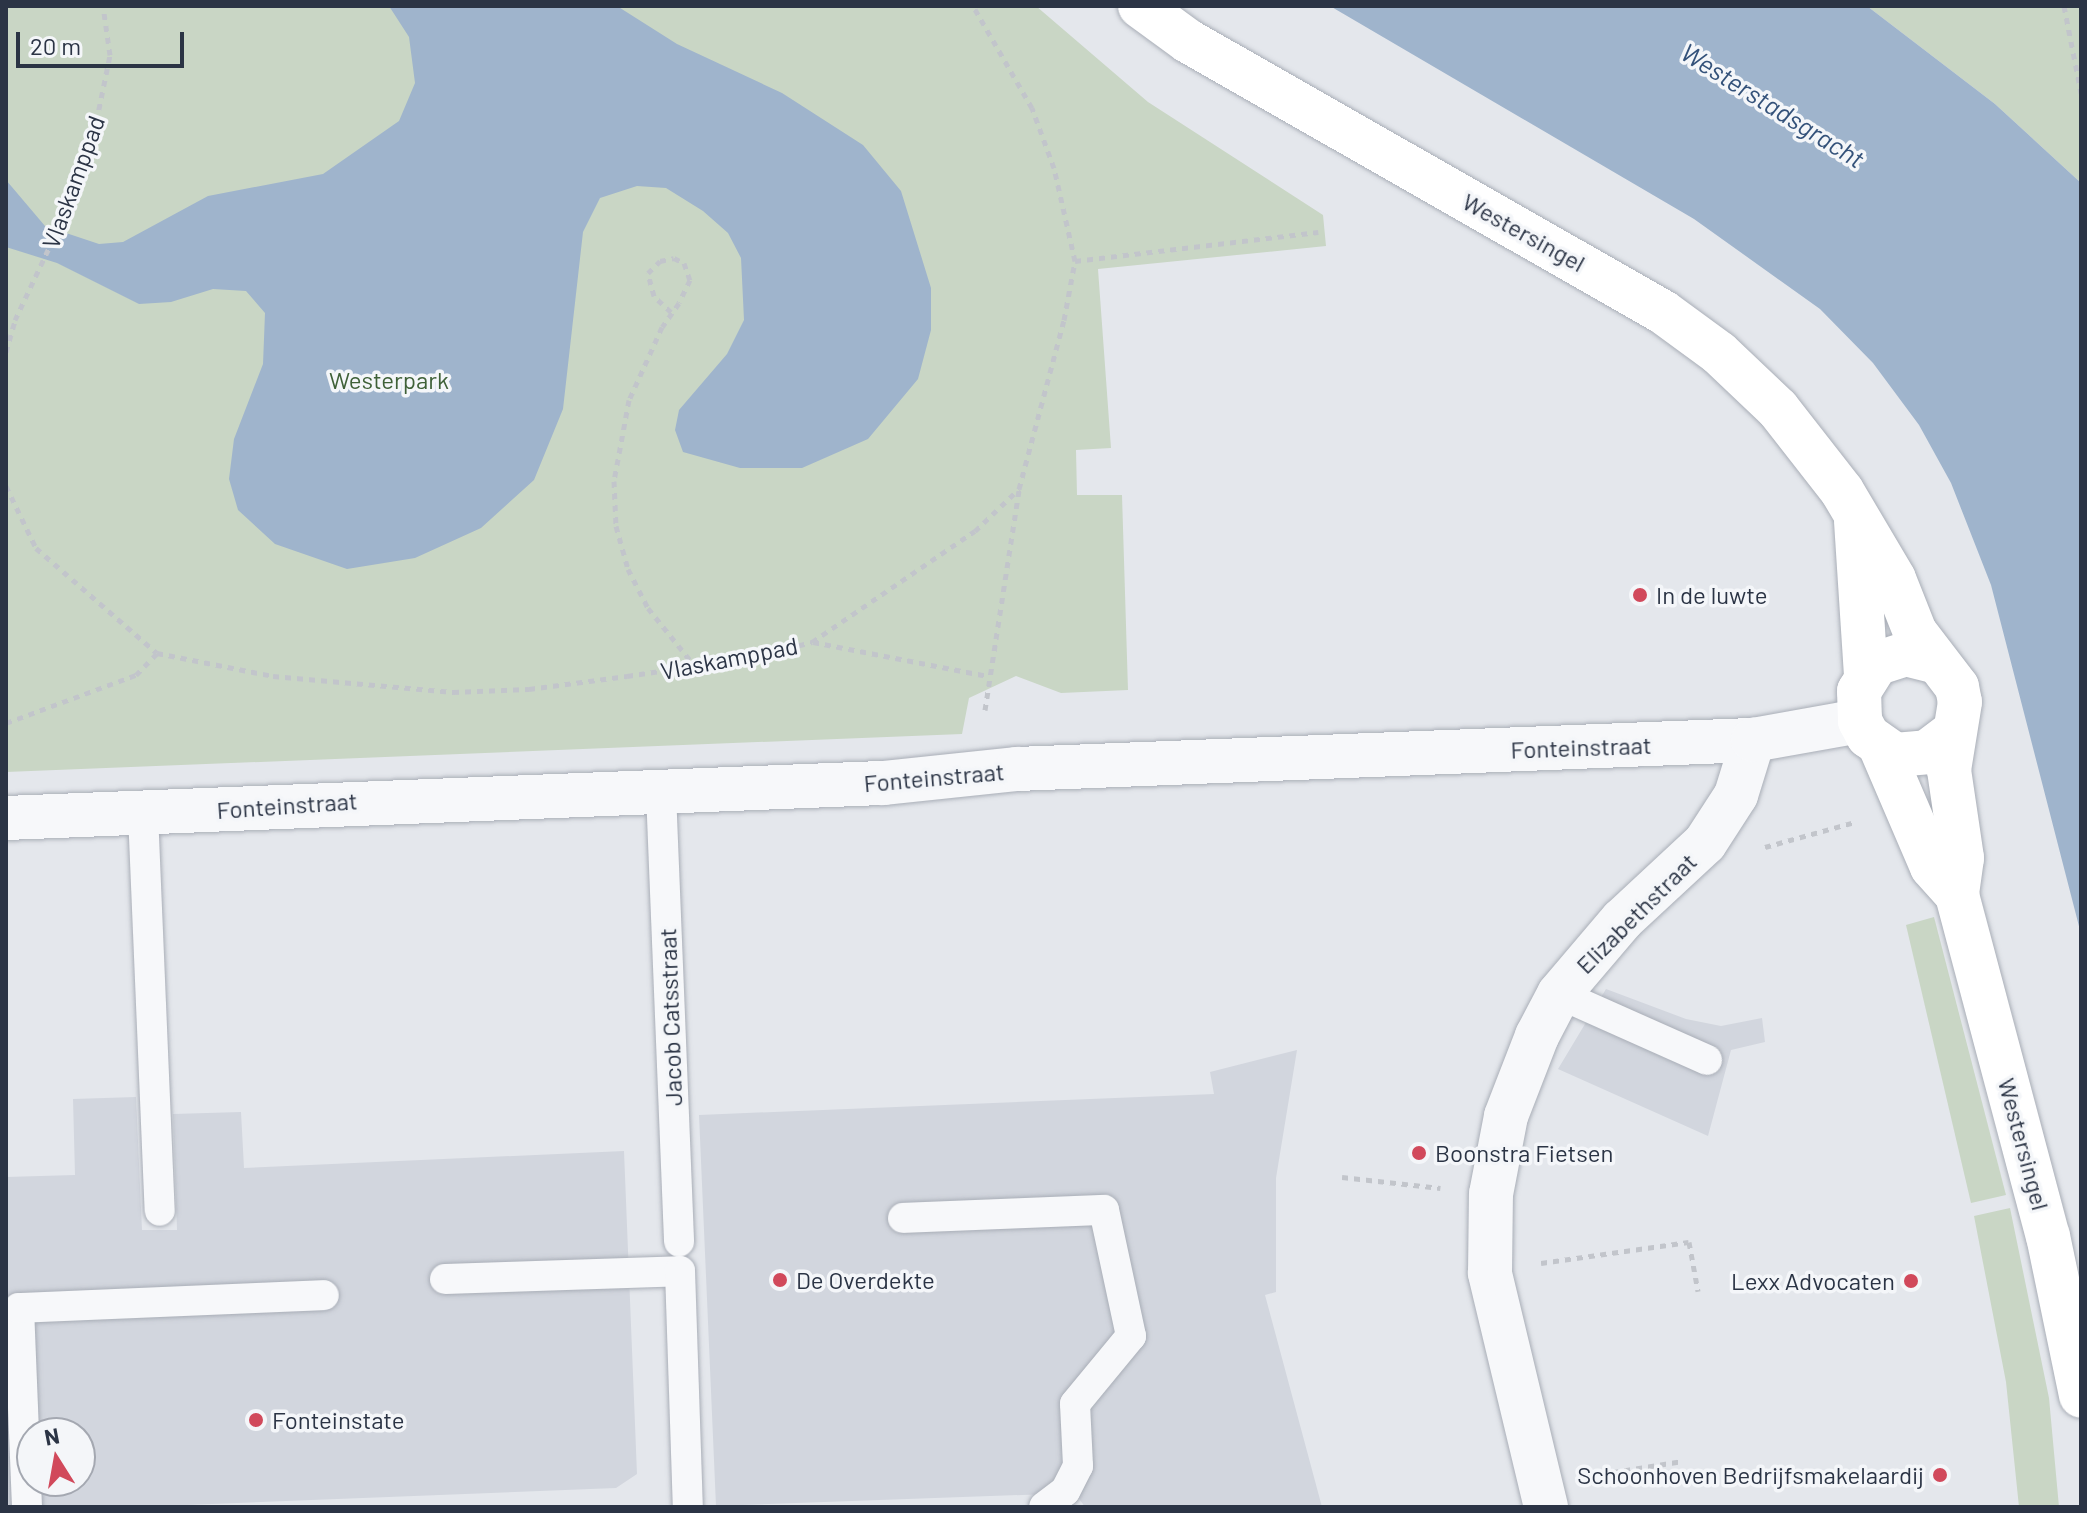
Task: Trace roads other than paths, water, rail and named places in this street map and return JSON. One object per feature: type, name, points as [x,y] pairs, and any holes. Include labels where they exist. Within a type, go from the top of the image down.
[{"type":"main road","name":"Westersingel","points":[[1140,6],[1188,41],[1663,312],[1719,353],[1778,409],[1856,518],[1937,662],[1949,672],[1960,702],[1952,733],[1949,770],[1962,858],[1957,895],[2048,1236],[2081,1396]]},
{"type":"main road","name":"Westersingel","points":[[1856,518],[1866,676],[1859,691],[1870,734],[1932,867],[1957,895]]},
{"type":"main road","points":[[1866,676],[1876,664],[1906,654],[1937,662]]},
{"type":"main road","points":[[1870,734],[1911,756],[1941,745],[1952,733]]},
{"type":"street","name":"Fonteinstraat","points":[[6,818],[883,783],[1017,769],[1870,734]]},
{"type":"street","name":"Elizabethstraat","points":[[1546,1507],[1490,1273],[1491,1194],[1506,1116],[1559,994],[1622,920],[1705,843],[1740,782],[1753,740]]},
{"type":"lane","name":"Jacob Catsstraat","points":[[661,792],[688,1507]]},
{"type":"lane","points":[[143,813],[160,1211]]},
{"type":"lane","points":[[1559,994],[1707,1060]]},
{"type":"lane","points":[[903,1218],[1104,1210],[1131,1336],[1075,1404],[1078,1466],[1065,1491],[1044,1507]]},
{"type":"lane","points":[[445,1279],[679,1256]]},
{"type":"lane","points":[[27,1507],[13,1349],[19,1308],[324,1295]]},
{"type":"water","points":[[389,6],[617,6],[677,44],[782,93],[863,145],[901,191],[931,288],[931,330],[918,379],[868,439],[802,468],[740,468],[683,452],[675,430],[679,410],[727,354],[744,320],[741,258],[728,233],[703,211],[666,188],[637,186],[600,198],[583,232],[563,409],[534,480],[481,528],[415,558],[347,569],[275,544],[238,510],[229,479],[234,439],[263,364],[265,313],[246,291],[213,289],[171,302],[139,304],[57,263],[6,247],[6,180],[45,226],[99,244],[123,242],[208,196],[323,174],[399,121],[415,83],[409,37]]},
{"type":"water","name":"Westerstadsgracht","points":[[1330,6],[1867,6],[1995,104],[2081,183],[2081,934],[1991,585],[1951,483],[1919,425],[1873,363],[1820,309],[1694,219]]},
{"type":"place","name":"In de luwte","points":[[1640,595]]},
{"type":"place","name":"Boonstra Fietsen","points":[[1419,1153]]},
{"type":"place","name":"De Overdekte","points":[[780,1280]]},
{"type":"place","name":"Lexx Advocaten","points":[[1911,1281]]},
{"type":"place","name":"Fonteinstate","points":[[256,1420]]},
{"type":"place","name":"Schoonhoven Bedrijfsmakelaardij","points":[[1940,1475]]},
{"type":"park label","name":"Westerpark","points":[[389,380]]}]
